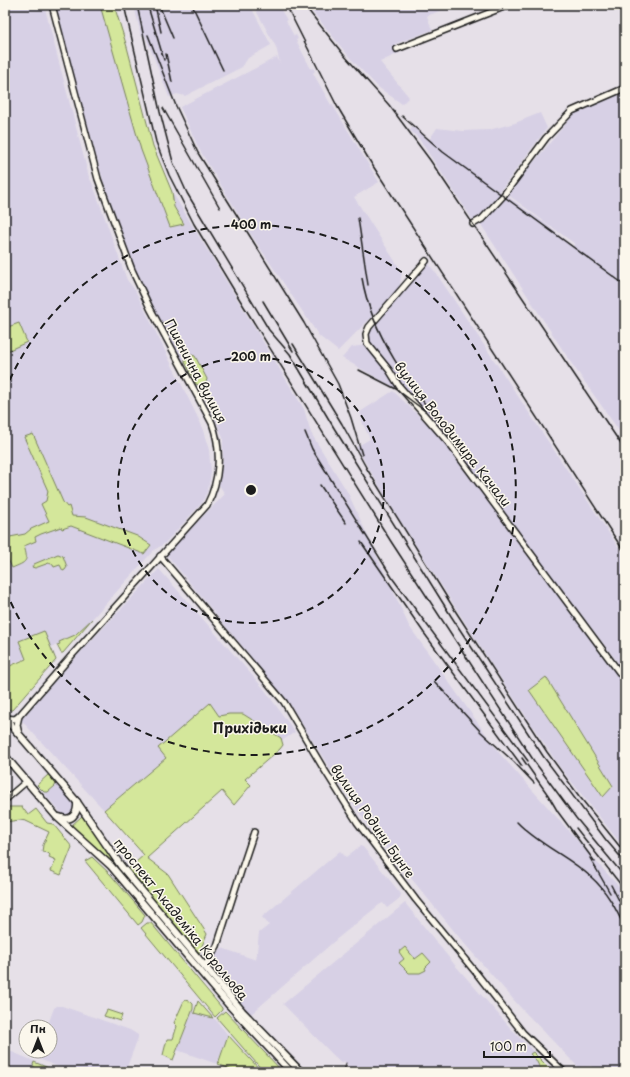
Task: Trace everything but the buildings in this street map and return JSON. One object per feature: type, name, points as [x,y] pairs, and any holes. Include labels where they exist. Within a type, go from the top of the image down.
[{"type":"main road","name":"проспект Академіка Корольова","points":[[5,718],[76,802],[121,866],[248,1019],[301,1072]]},
{"type":"main road","name":"проспект Академіка Корольова","points":[[5,756],[57,816],[111,866],[228,1005],[291,1072]]},
{"type":"main road","points":[[57,816],[66,819],[73,817],[77,810],[76,802]]},
{"type":"street","name":"Пшенична вулиця","points":[[19,716],[207,505],[216,482],[218,462],[217,438],[209,417],[150,308],[132,270],[98,179],[52,5]]},
{"type":"street","points":[[397,49],[510,5]]},
{"type":"street","points":[[473,224],[482,219],[504,196],[546,138],[572,111],[625,88]]},
{"type":"street","name":"вулиця Володимира Качали","points":[[426,261],[369,327],[366,334],[367,343],[389,370],[399,386],[448,442],[625,680]]},
{"type":"street","name":"вулиця Родини Бунґе","points":[[160,556],[284,702],[357,822],[416,900],[477,974],[523,1034],[564,1072]]},
{"type":"street","points":[[5,718],[15,719],[19,716]]},
{"type":"street","points":[[19,716],[17,725],[19,735]]},
{"type":"street","points":[[5,800],[27,781]]},
{"type":"street","points":[[205,966],[217,946],[254,832]]},
{"type":"shaded area","points":[[5,5],[44,5],[89,177],[127,280],[135,290],[201,424],[209,450],[211,472],[208,490],[202,503],[164,544],[154,550],[92,619],[75,635],[59,642],[60,644],[50,646],[5,667]]},
{"type":"shaded area","points":[[54,5],[110,5],[136,103],[166,182],[304,409],[311,433],[348,493],[409,626],[500,754],[625,892],[625,1072],[600,1072],[591,1066],[578,1067],[520,1007],[463,942],[367,824],[290,704],[166,554],[225,494],[219,485],[223,460],[223,438],[211,407],[172,343],[136,272],[103,180]]},
{"type":"shaded area","points":[[134,5],[250,5],[271,45],[248,58],[242,67],[185,96],[177,94],[169,97],[145,35],[141,36]]},
{"type":"shaded area","points":[[253,5],[278,5],[294,36],[296,35],[298,39],[296,40],[311,69],[313,68],[315,71],[313,73],[331,105],[332,104],[379,182],[354,197],[402,272],[399,289],[338,351],[319,336],[250,233],[199,149],[180,107],[277,57],[280,63],[276,47]]},
{"type":"shaded area","points":[[307,5],[454,5],[427,16],[432,30],[395,44],[399,53],[380,62],[409,97],[402,104],[378,87],[351,59]]},
{"type":"shaded area","points":[[625,91],[625,439],[572,364],[480,223],[473,220],[419,139],[410,130],[413,127],[429,140],[437,128],[462,131],[489,130],[515,123],[540,113],[547,128],[500,191],[546,224],[572,247],[575,244],[507,194],[575,113]]},
{"type":"shaded area","points":[[428,263],[625,557],[625,672],[450,441],[413,398],[342,358],[352,347],[367,345],[370,329]]},
{"type":"shaded area","points":[[393,391],[447,443],[625,685],[625,849],[559,766],[494,668],[398,517],[356,447],[370,439],[363,424],[360,412]]},
{"type":"shaded area","points":[[159,569],[264,689],[295,732],[252,761],[216,716],[104,810],[21,720],[76,657]]},
{"type":"shaded area","points":[[49,774],[74,803],[74,811],[70,814],[62,814],[37,785]]},
{"type":"shaded area","points":[[360,846],[363,847],[401,894],[400,898],[387,908],[383,903],[379,905],[338,938],[250,1015],[209,964],[222,948],[256,960],[259,933],[269,925],[262,917],[340,851],[346,857]]},
{"type":"shaded area","points":[[405,903],[454,964],[514,1032],[553,1072],[348,1072],[348,1065],[344,1061],[341,1063],[283,1004]]},
{"type":"shaded area","points":[[57,1006],[62,1006],[130,1030],[138,1035],[125,1072],[70,1072],[39,1059],[58,1059],[58,1019],[50,1019],[54,1008]]},
{"type":"shaded area","points":[[192,1012],[215,1019],[228,1035],[217,1064],[177,1050]]},
{"type":"shaded area","points":[[5,1049],[18,1054],[18,1059],[29,1059],[60,1072],[5,1072]]},
{"type":"green space","points":[[100,5],[114,5],[127,47],[153,146],[172,192],[174,207],[184,224],[170,227],[141,150]]},
{"type":"green space","points":[[19,323],[27,342],[5,352],[5,328]]},
{"type":"green space","points":[[188,355],[195,356],[207,379],[206,383],[203,385],[196,384],[185,362],[185,358]]},
{"type":"green space","points":[[33,434],[63,502],[67,507],[69,506],[72,516],[86,517],[137,536],[151,545],[144,554],[71,526],[62,529],[61,527],[35,537],[36,541],[24,546],[26,555],[25,561],[12,568],[5,553],[5,550],[8,549],[9,545],[5,546],[5,538],[25,534],[31,529],[49,521],[41,504],[46,501],[48,491],[24,437]]},
{"type":"green space","points":[[58,554],[63,556],[67,567],[63,571],[60,565],[54,567],[49,563],[35,568],[32,567],[34,564]]},
{"type":"green space","points":[[92,619],[63,653],[61,653],[57,645],[60,644],[59,642],[75,635]]},
{"type":"green space","points":[[44,631],[56,660],[12,710],[10,710],[5,706],[5,668],[26,659],[19,641]]},
{"type":"green space","points":[[546,677],[613,786],[603,797],[529,690]]},
{"type":"green space","points":[[210,703],[219,716],[243,714],[281,738],[283,745],[245,779],[251,785],[234,805],[222,791],[147,858],[168,874],[207,934],[199,953],[130,872],[129,868],[144,855],[104,810],[166,758],[158,748]]},
{"type":"green space","points":[[49,774],[56,783],[55,786],[48,792],[44,792],[37,785]]},
{"type":"green space","points":[[6,807],[22,807],[28,815],[36,809],[47,823],[53,824],[72,847],[61,875],[51,871],[56,860],[49,857],[50,855],[48,853],[42,852],[43,845],[49,832],[26,821],[20,820],[5,822]]},
{"type":"green space","points":[[82,816],[84,816],[114,863],[71,826]]},
{"type":"green space","points":[[92,857],[110,874],[145,915],[142,922],[138,925],[85,861]]},
{"type":"green space","points":[[147,923],[151,923],[222,1008],[222,1010],[215,1017],[141,928]]},
{"type":"green space","points":[[405,947],[415,959],[423,953],[431,962],[425,968],[426,970],[420,973],[409,973],[399,963],[404,959],[399,952]]},
{"type":"green space","points":[[185,1000],[190,1001],[193,1004],[193,1009],[173,1060],[163,1055],[167,1039],[173,1039],[177,1026],[174,1023]]},
{"type":"green space","points":[[198,1001],[213,1018],[194,1013]]},
{"type":"green space","points":[[107,1010],[122,1015],[120,1021],[104,1016]]},
{"type":"green space","points":[[225,1011],[283,1072],[264,1072],[217,1018]]},
{"type":"green space","points":[[228,1035],[262,1072],[237,1072],[218,1064]]},
{"type":"green space","points":[[533,1052],[553,1072],[542,1072],[536,1060],[530,1054]]},
{"type":"green space","points":[[34,1062],[56,1072],[37,1072],[33,1065]]},
{"type":"tram line","points":[[344,1072],[346,1063]]},
{"type":"railway","points":[[124,5],[156,142],[169,175],[194,224],[390,540],[534,761],[576,818],[625,877]]},
{"type":"railway","points":[[137,5],[160,112],[173,162],[187,193],[269,330],[290,354],[334,428],[451,616],[543,756],[606,840],[625,862]]},
{"type":"railway","points":[[155,5],[161,32]]},
{"type":"railway","points":[[159,5],[173,38]]},
{"type":"railway","points":[[192,5],[223,70]]},
{"type":"railway","points":[[286,5],[337,106],[371,163],[625,553]]},
{"type":"railway","points":[[304,5],[343,54],[389,105],[430,160],[625,450]]},
{"type":"railway","points":[[149,10],[164,60]]},
{"type":"railway","points":[[148,35],[176,106],[198,153],[304,323],[338,384],[351,418],[362,455]]},
{"type":"railway","points":[[166,54],[172,82]]},
{"type":"railway","points":[[163,108],[220,208]]},
{"type":"railway","points":[[402,116],[443,152],[625,285]]},
{"type":"railway","points":[[358,218],[368,285]]},
{"type":"railway","points":[[362,278],[376,325],[387,347],[413,388],[458,447]]},
{"type":"railway","points":[[263,301],[293,351]]},
{"type":"railway","points":[[293,344],[342,424],[367,469],[456,612],[547,752],[579,796],[625,853]]},
{"type":"railway","points":[[359,370],[396,389],[425,411]]},
{"type":"railway","points":[[305,432],[312,449],[393,579],[528,761]]},
{"type":"railway","points":[[320,485],[346,523]]},
{"type":"railway","points":[[361,542],[424,633],[522,766]]},
{"type":"railway","points":[[434,681],[481,732],[514,762],[534,783]]},
{"type":"railway","points":[[522,758],[558,812],[595,862]]},
{"type":"railway","points":[[517,822],[544,844],[573,863],[597,882],[611,901],[625,928]]},
{"type":"railway","points":[[576,828],[625,890]]},
{"type":"railway","points":[[590,858],[610,893]]},
{"type":"railway","points":[[611,885],[625,912]]},
{"type":"district","name":"Прихідьки","points":[[250,728]]}]
